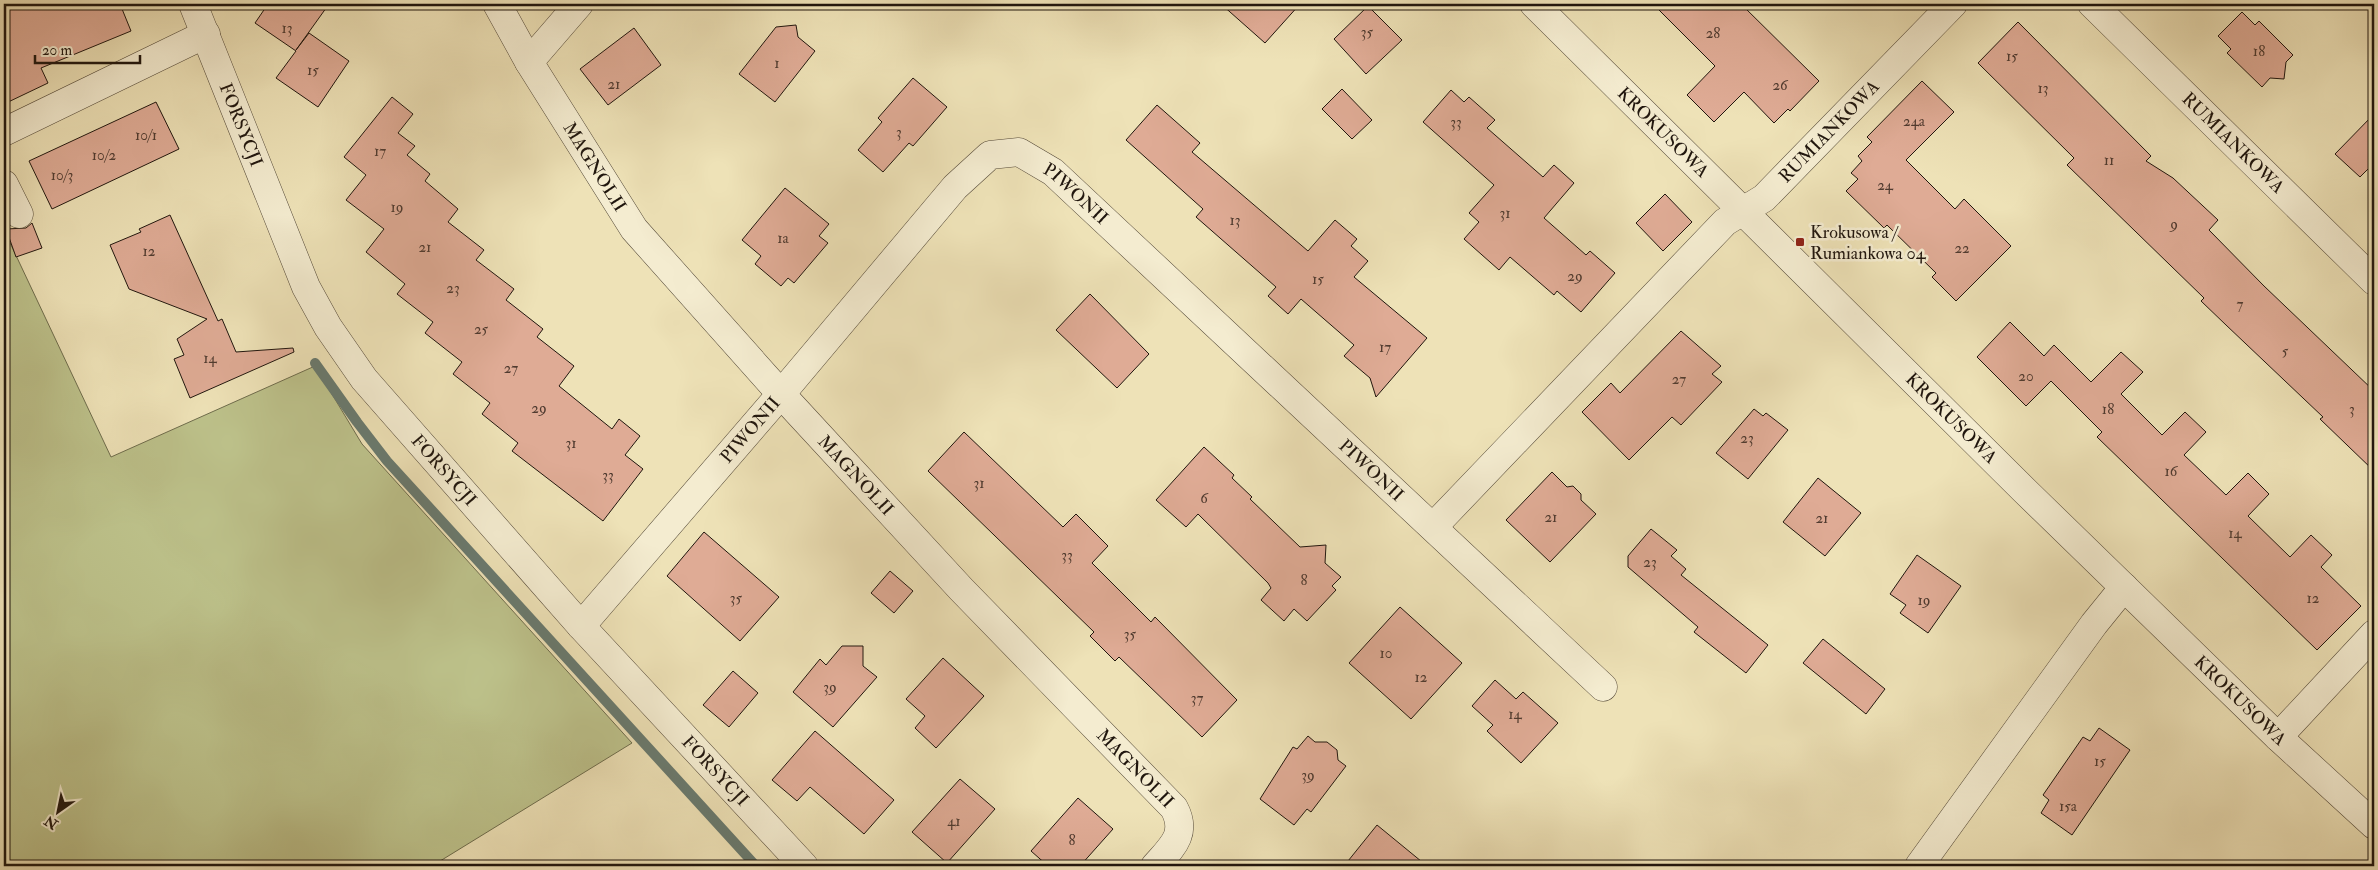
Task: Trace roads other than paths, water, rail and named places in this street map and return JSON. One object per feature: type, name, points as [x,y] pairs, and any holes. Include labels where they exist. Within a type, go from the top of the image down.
[{"type":"street","name":"FORSYCJI","points":[[193,4],[306,287],[328,327],[364,378],[581,626],[804,866]]},
{"type":"street","name":"MAGNOLII","points":[[497,4],[529,62],[634,230],[960,589],[1174,808],[1179,818],[1180,832],[1171,848],[1155,866]]},
{"type":"street","points":[[529,62],[579,4]]},
{"type":"street","name":"KROKUSOWA","points":[[1534,4],[1742,212],[2278,737],[2374,825]]},
{"type":"street","name":"RUMIANKOWA","points":[[1433,527],[1725,222],[1764,198],[1953,4]]},
{"type":"street","name":"RUMIANKOWA","points":[[2092,4],[2374,280]]},
{"type":"street","points":[[4,132],[206,34]]},
{"type":"street","name":"PIWONII","points":[[581,626],[781,394],[955,187],[990,155],[1018,152],[1052,172],[1604,687]]},
{"type":"street","points":[[4,184],[19,214]]},
{"type":"street","points":[[1919,866],[2042,695],[2124,586]]},
{"type":"street","points":[[2278,737],[2374,634]]},
{"type":"waterway","points":[[315,363],[387,461],[756,866]]},
{"type":"place","name":"Krokusowa / Rumiankowa 04","points":[[1800,242]]}]
